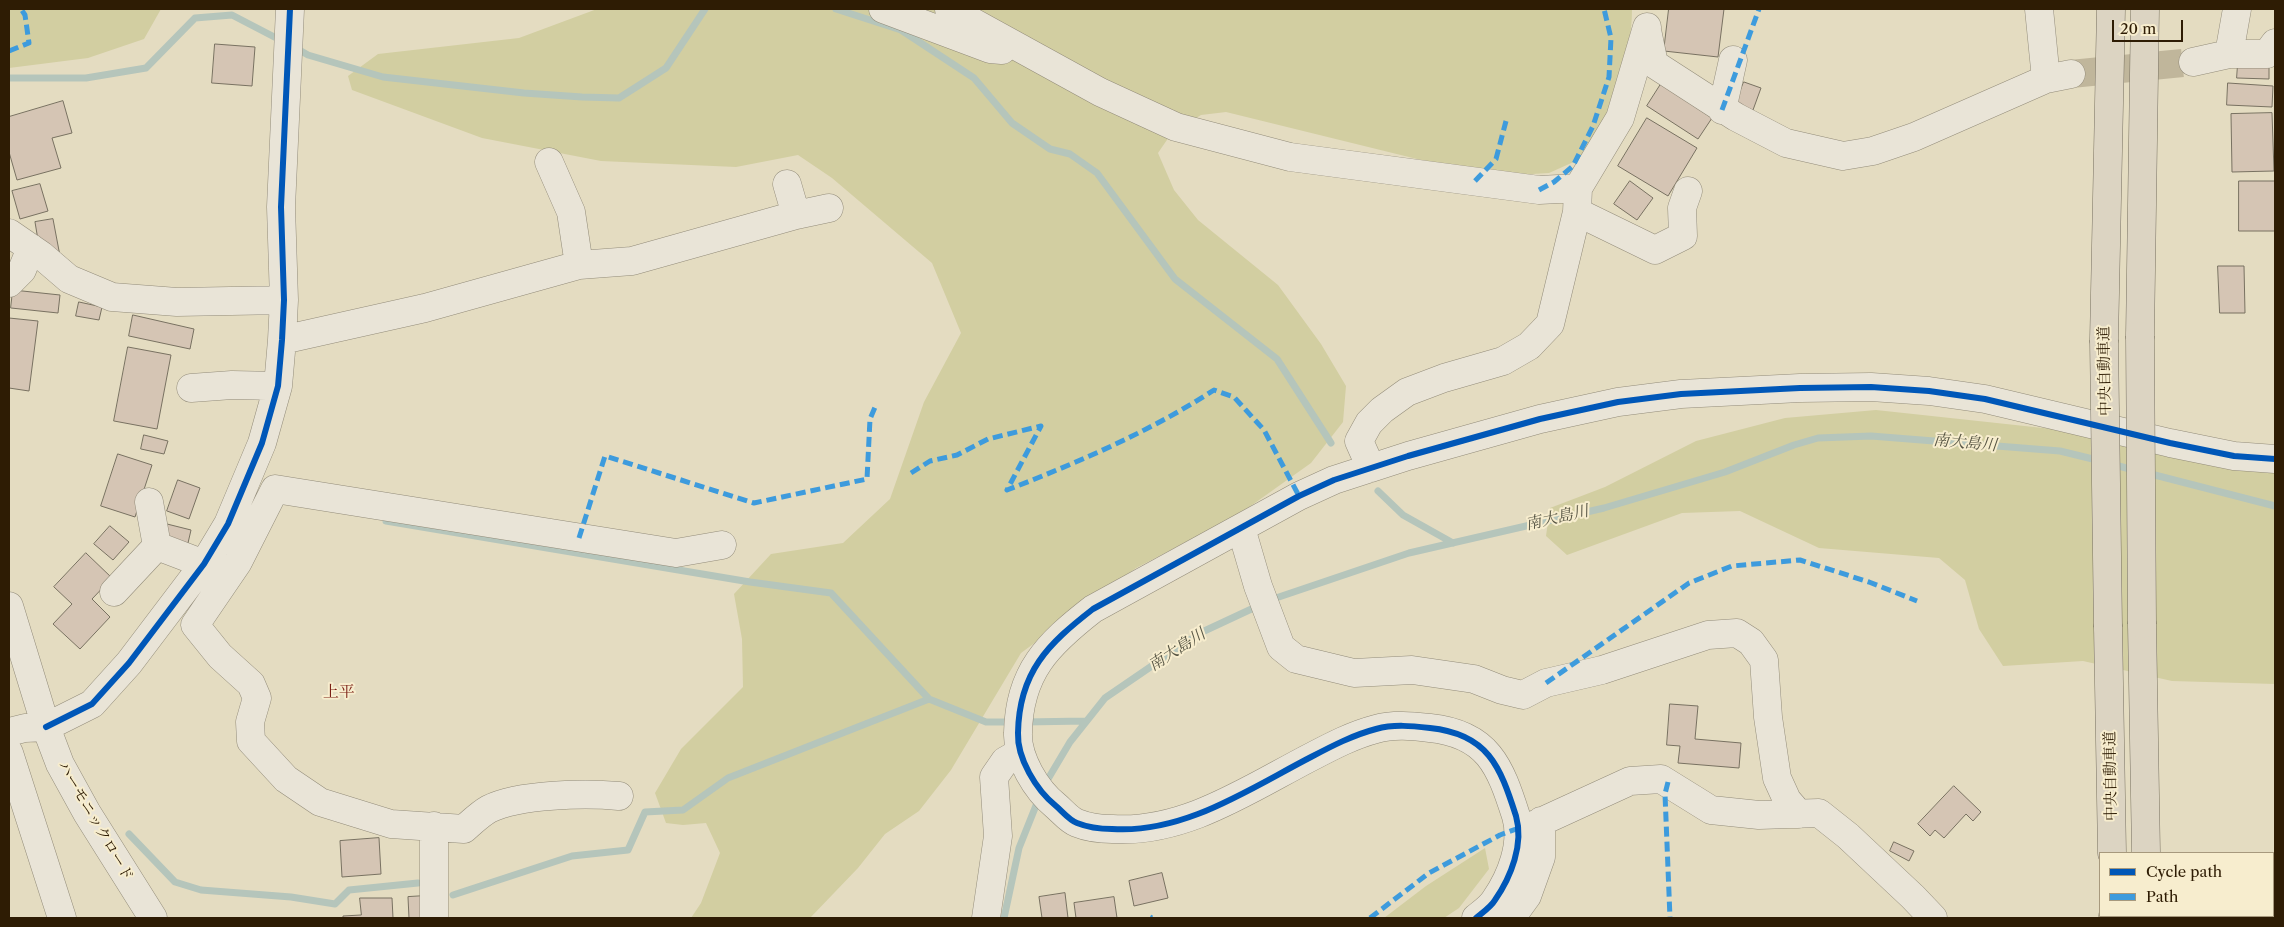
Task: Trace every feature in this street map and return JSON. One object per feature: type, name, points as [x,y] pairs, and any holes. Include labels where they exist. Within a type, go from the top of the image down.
[{"type":"highway","name":"中央自動車道","points":[[2111,9],[2104,340],[2112,852]]},
{"type":"highway","points":[[2145,9],[2140,336],[2146,852]]},
{"type":"street","points":[[883,9],[990,49],[1028,52]]},
{"type":"street","points":[[949,9],[1100,92],[1176,126],[1290,158],[1539,190],[1577,200],[1655,250],[1683,236],[1682,208],[1688,191]]},
{"type":"street","points":[[1646,18],[1654,64],[1727,120],[1786,143],[1843,156],[1874,151],[1914,137],[2058,77],[2039,9]]},
{"type":"street","points":[[2229,54],[2237,9]]},
{"type":"street","points":[[289,18],[280,207],[284,300],[278,386],[240,530],[238,562],[195,625],[220,656],[251,684],[257,698],[250,722],[251,741],[286,779],[320,802],[391,824],[464,828],[488,810],[520,799],[593,794],[619,796]]},
{"type":"street","points":[[1371,468],[1359,441],[1369,423],[1382,410],[1407,392],[1444,378],[1503,361],[1529,346],[1550,324],[1577,200],[1620,118],[1646,18]]},
{"type":"street","points":[[2193,62],[2229,54],[2267,54],[2275,42]]},
{"type":"street","points":[[1727,120],[1733,60]]},
{"type":"street","points":[[549,162],[571,212],[579,265]]},
{"type":"street","points":[[787,184],[796,215]]},
{"type":"street","points":[[282,340],[425,308],[579,265],[632,261],[796,215],[829,208]]},
{"type":"street","points":[[20,241],[69,279],[112,297],[177,302],[284,300]]},
{"type":"street","points":[[9,283],[22,270],[20,241]]},
{"type":"street","points":[[190,388],[232,385],[278,386]]},
{"type":"street","points":[[1511,918],[1527,896],[1541,857],[1530,824],[1508,790],[1496,763],[1473,742],[1448,730],[1406,725],[1377,728],[1343,740],[1216,806],[1166,825],[1125,830],[1103,829],[1075,823],[1050,802],[1020,744],[1024,691],[1035,667],[1048,648],[1064,631],[1093,609],[1299,496],[1334,480],[1408,456],[1540,419],[1618,402],[1681,394],[1871,387],[1929,391],[1985,399],[2170,443],[2234,456],[2275,459]]},
{"type":"street","points":[[9,732],[46,727],[92,704],[129,663],[204,564],[240,530],[275,489],[676,553],[722,545]]},
{"type":"street","points":[[149,502],[157,546]]},
{"type":"street","points":[[1241,528],[1258,586],[1281,646],[1296,659],[1354,673],[1412,670],[1474,679],[1502,690],[1523,695],[1546,683],[1602,670],[1708,635],[1737,633],[1751,642],[1764,660],[1768,716],[1777,778],[1787,800],[1799,814]]},
{"type":"street","points":[[157,546],[204,564]]},
{"type":"street","points":[[114,592],[157,546]]},
{"type":"street","name":"ハーモニックロード","points":[[9,606],[46,727],[60,764],[82,805],[153,918]]},
{"type":"street","points":[[986,918],[998,836],[994,777],[1020,744]]},
{"type":"street","points":[[9,754],[62,918]]},
{"type":"street","points":[[1476,918],[1494,902],[1513,868],[1530,824],[1630,781],[1661,779],[1711,810],[1759,815],[1819,813],[1848,836],[1913,896],[1933,918]]},
{"type":"street","points":[[434,826],[434,918]]},
{"type":"shaded area","points":[[9,9],[161,9],[144,39],[88,58],[9,68]]},
{"type":"shaded area","points":[[597,9],[1632,9],[1631,29],[1624,67],[1604,121],[1587,156],[1549,173],[1516,175],[1473,170],[1417,159],[1226,112],[1201,115],[1171,134],[1158,153],[1174,190],[1198,220],[1278,285],[1321,344],[1346,386],[1343,422],[1311,463],[1238,515],[1136,568],[1021,653],[951,770],[919,811],[885,834],[858,868],[810,918],[691,918],[701,903],[720,853],[706,823],[683,825],[666,823],[655,793],[681,749],[743,687],[742,639],[734,594],[771,554],[843,543],[890,499],[924,402],[961,333],[932,263],[832,178],[798,155],[736,167],[601,161],[482,138],[352,90],[348,76],[378,54],[519,38]]},
{"type":"shaded area","points":[[1876,410],[2275,453],[2275,684],[2172,681],[2083,661],[2003,666],[1979,629],[1965,580],[1939,558],[1819,548],[1740,511],[1682,513],[1567,555],[1546,536],[1550,508],[1605,487],[1696,441],[1785,418]]},
{"type":"shaded area","points":[[1485,848],[1489,869],[1459,908],[1444,918],[1384,918],[1426,886]]},
{"type":"building","points":[[1669,9],[1724,9],[1718,57],[1664,51]]},
{"type":"building","points":[[215,44],[255,47],[252,86],[212,83]]},
{"type":"building","points":[[2238,64],[2269,65],[2269,79],[2237,78]]},
{"type":"building","points":[[1744,82],[1761,88],[1753,110],[1735,104]]},
{"type":"building","points":[[2228,83],[2273,86],[2272,107],[2227,105]]},
{"type":"building","points":[[1661,84],[1712,118],[1698,139],[1647,106]]},
{"type":"building","points":[[63,101],[72,133],[52,138],[61,168],[17,180],[9,152],[9,117]]},
{"type":"building","points":[[2272,113],[2274,171],[2232,172],[2231,114]]},
{"type":"building","points":[[1647,118],[1697,148],[1668,196],[1618,166]]},
{"type":"building","points":[[1630,181],[1653,198],[1637,220],[1614,204]]},
{"type":"building","points":[[2239,181],[2275,181],[2275,231],[2239,231]]},
{"type":"building","points":[[40,184],[48,211],[20,219],[12,191]]},
{"type":"building","points":[[53,219],[60,256],[38,240],[35,222]]},
{"type":"building","points":[[2218,266],[2244,266],[2245,313],[2220,313]]},
{"type":"building","points":[[13,290],[60,295],[58,313],[11,308]]},
{"type":"building","points":[[79,302],[102,307],[99,320],[76,316]]},
{"type":"building","points":[[133,315],[194,329],[190,349],[129,336]]},
{"type":"building","points":[[9,318],[38,321],[29,391],[9,388]]},
{"type":"building","points":[[128,347],[171,355],[157,429],[114,421]]},
{"type":"building","points":[[144,435],[168,441],[164,454],[141,449]]},
{"type":"building","points":[[118,454],[152,465],[135,517],[101,506]]},
{"type":"building","points":[[178,480],[200,488],[189,519],[167,511]]},
{"type":"building","points":[[167,524],[191,530],[188,543],[164,538]]},
{"type":"building","points":[[110,526],[129,542],[113,560],[94,544]]},
{"type":"building","points":[[86,553],[112,578],[92,599],[110,617],[80,649],[53,624],[72,604],[54,587]]},
{"type":"building","points":[[1670,704],[1698,706],[1695,739],[1741,743],[1739,768],[1678,763],[1680,746],[1667,745]]},
{"type":"building","points":[[1954,786],[1981,812],[1973,821],[1966,814],[1944,838],[1935,830],[1930,836],[1918,824]]},
{"type":"building","points":[[379,838],[381,874],[342,877],[340,841]]},
{"type":"building","points":[[1894,842],[1914,851],[1909,861],[1890,851]]},
{"type":"building","points":[[1162,873],[1168,898],[1134,906],[1129,881]]},
{"type":"building","points":[[1065,893],[1068,918],[1042,918],[1039,897]]},
{"type":"building","points":[[425,896],[426,918],[409,918],[408,897]]},
{"type":"building","points":[[1114,897],[1117,918],[1076,918],[1074,903]]},
{"type":"building","points":[[360,898],[392,898],[393,918],[343,918],[343,916],[361,915]]},
{"type":"waterway","points":[[294,47],[308,55],[383,77],[524,93],[619,98],[666,68],[705,9]]},
{"type":"waterway","points":[[836,9],[901,30],[974,78],[1012,123],[1050,149],[1070,154],[1097,173],[1175,279],[1277,359],[1331,443]]},
{"type":"waterway","points":[[9,78],[86,78],[146,68],[195,18],[232,15],[282,41]]},
{"type":"waterway","name":"南大島川","points":[[1270,600],[1409,553],[1604,508],[1725,472],[1794,445],[1818,438],[1871,436],[2060,451],[2101,461]]},
{"type":"waterway","name":"南大島川","points":[[2111,464],[2134,470]]},
{"type":"waterway","name":"南大島川","points":[[2147,473],[2275,506]]},
{"type":"waterway","points":[[1378,491],[1403,515],[1453,543]]},
{"type":"waterway","points":[[386,521],[750,582],[831,593],[929,699],[986,722],[1013,722]]},
{"type":"waterway","name":"南大島川","points":[[1045,784],[1070,742],[1105,698],[1200,633],[1260,605]]},
{"type":"waterway","points":[[453,895],[572,856],[628,850],[645,812],[683,810],[728,778],[929,699]]},
{"type":"waterway","points":[[1024,722],[1086,721]]},
{"type":"waterway","name":"南大島川","points":[[1004,918],[1019,848],[1039,798]]},
{"type":"waterway","points":[[129,834],[175,882],[201,890],[291,897],[335,904],[349,890],[418,883]]},
{"type":"tunnel","points":[[2071,74],[2193,62]]},
{"type":"marked path","points":[[9,51],[29,43],[25,15],[21,9]]},
{"type":"marked path","points":[[1539,190],[1554,182],[1573,166],[1593,126],[1609,77],[1611,38],[1604,9]]},
{"type":"marked path","points":[[1722,110],[1759,9]]},
{"type":"marked path","points":[[1475,181],[1496,159],[1506,121]]},
{"type":"marked path","points":[[911,473],[930,461],[957,455],[988,439],[1041,426],[1007,490],[1139,433],[1214,390],[1234,397],[1264,430],[1299,496]]},
{"type":"marked path","points":[[579,538],[605,456],[754,503],[867,479],[870,419],[876,405]]},
{"type":"marked path","points":[[1546,683],[1689,583],[1732,566],[1800,560],[1869,582],[1917,601]]},
{"type":"marked path","points":[[1668,782],[1665,794],[1670,918]]},
{"type":"marked path","points":[[1370,918],[1429,873],[1500,835],[1519,828]]},
{"type":"cycle path","points":[[46,727],[92,704],[129,663],[204,564],[228,524],[262,443],[278,386],[282,340],[284,300],[281,207],[290,9]]},
{"type":"cycle path","points":[[1476,918],[1493,903],[1511,871],[1517,849],[1518,827],[1510,798],[1497,768],[1489,756],[1466,737],[1450,731],[1430,728],[1383,727],[1359,734],[1335,745],[1240,795],[1190,817],[1139,829],[1090,827],[1068,818],[1041,791],[1024,763],[1018,733],[1020,712],[1030,676],[1039,661],[1062,635],[1093,609],[1299,496],[1334,480],[1408,456],[1540,419],[1618,402],[1681,394],[1800,388],[1871,387],[1929,391],[1985,399],[2170,443],[2234,456],[2275,459]]},
{"type":"district","name":"上平","points":[[339,692]]}]
